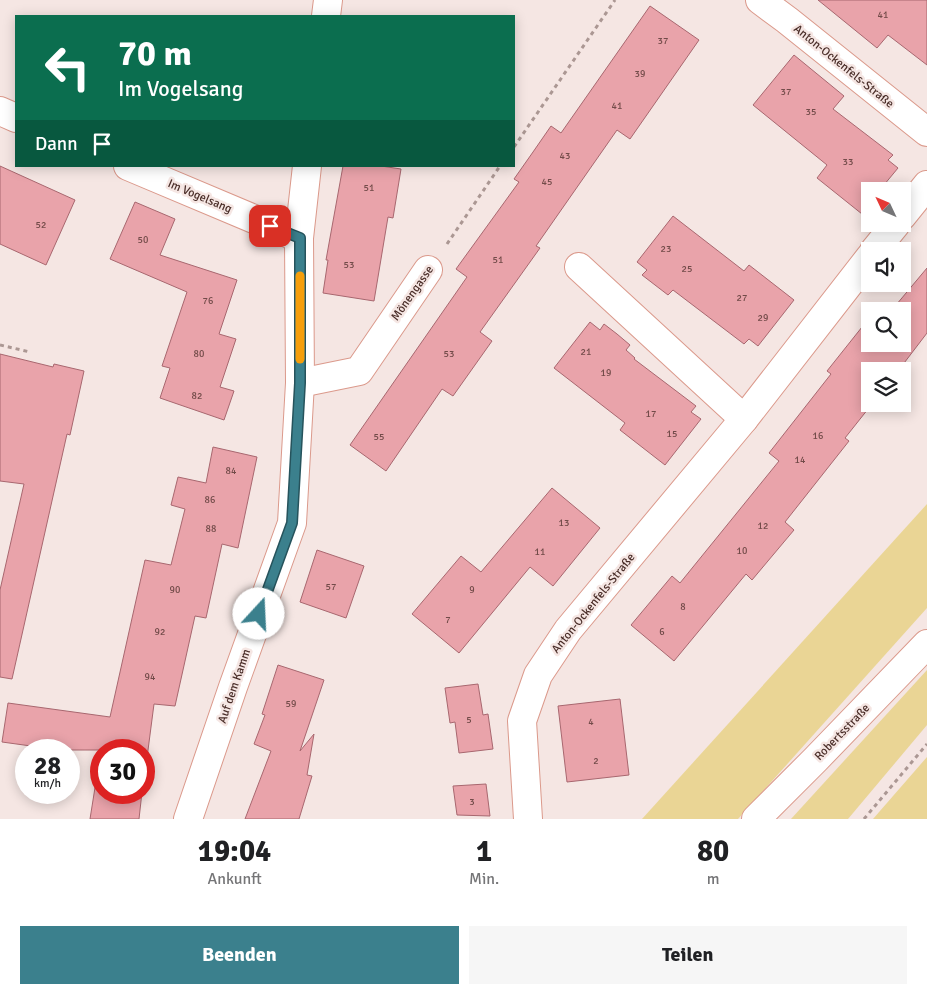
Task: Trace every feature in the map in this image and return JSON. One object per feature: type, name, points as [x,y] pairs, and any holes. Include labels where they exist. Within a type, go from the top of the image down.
[{"type":"street","points":[[326,15],[328,0]]},
{"type":"street","name":"Anton-Ockenfels-Straße","points":[[760,0],[927,132]]},
{"type":"street","points":[[0,111],[15,118]]},
{"type":"street","name":"Im Vogelsang","points":[[130,167],[300,238]]},
{"type":"street","name":"Auf dem Kamm","points":[[188,819],[292,523],[300,383],[300,238],[307,167]]},
{"type":"street","points":[[911,205],[927,185]]},
{"type":"street","points":[[881,242],[889,232]]},
{"type":"street","points":[[579,267],[744,420]]},
{"type":"street","name":"Anton-Ockenfels-Straße","points":[[528,819],[522,721],[538,675],[568,630],[744,420],[861,269]]},
{"type":"street","name":"Mönengasse","points":[[300,383],[359,371],[428,270]]},
{"type":"street","name":"Robertsstraße","points":[[756,819],[927,644]]},
{"type":"path","points":[[515,146],[615,0]]},
{"type":"path","name":"Mönengasse","points":[[428,270],[499,167]]},
{"type":"path","points":[[0,345],[30,352]]},
{"type":"path","points":[[864,819],[927,744]]},
{"type":"shaded area","points":[[927,504],[927,608],[738,819],[642,819]]},
{"type":"shaded area","points":[[927,670],[927,725],[848,819],[791,819]]},
{"type":"shaded area","points":[[927,757],[927,819],[873,819]]},
{"type":"building","points":[[818,0],[927,0],[927,65],[888,35],[877,48]]},
{"type":"building","points":[[650,6],[699,40],[630,139],[617,130],[536,246],[540,248],[480,332],[492,341],[453,396],[442,389],[386,471],[350,445],[467,277],[456,269],[519,182],[514,179],[551,126],[561,133]]},
{"type":"building","points":[[794,55],[844,96],[833,109],[893,155],[888,160],[898,168],[886,182],[861,182],[861,213],[817,178],[827,165],[753,105]]},
{"type":"building","points":[[0,166],[75,200],[46,265],[0,244]]},
{"type":"building","points":[[343,167],[388,167],[401,169],[393,218],[388,217],[374,301],[323,293],[328,260],[326,260]]},
{"type":"building","points":[[135,202],[175,219],[160,255],[237,280],[219,334],[236,339],[220,387],[234,391],[224,420],[160,398],[170,368],[162,366],[187,292],[110,259]]},
{"type":"building","points":[[673,216],[744,271],[749,265],[794,300],[758,346],[749,339],[744,344],[673,290],[668,295],[642,275],[647,270],[637,262]]},
{"type":"building","points":[[927,268],[927,333],[905,362],[861,362],[861,412],[866,412],[845,438],[849,441],[785,522],[794,530],[752,580],[746,574],[674,661],[631,625],[672,576],[680,583],[779,461],[769,453],[831,374],[827,371],[861,328],[861,352],[911,352],[911,302],[899,302],[907,292],[911,292],[911,287]]},
{"type":"building","points":[[590,322],[600,330],[604,324],[617,334],[630,345],[626,350],[634,359],[696,406],[691,412],[701,419],[665,465],[620,430],[625,423],[554,368]]},
{"type":"building","points":[[0,354],[53,367],[54,364],[84,371],[70,435],[67,434],[12,679],[0,677],[0,590],[24,484],[0,481]]},
{"type":"building","points":[[213,447],[257,457],[238,548],[222,544],[206,618],[195,616],[175,706],[154,704],[149,739],[90,739],[90,750],[80,750],[80,739],[15,739],[15,744],[2,742],[8,703],[110,717],[145,560],[171,565],[185,509],[171,505],[178,477],[206,483]]},
{"type":"building","points":[[552,488],[600,528],[553,586],[530,567],[459,653],[412,614],[461,556],[481,572]]},
{"type":"building","points":[[317,550],[364,566],[346,618],[300,602]]},
{"type":"building","points":[[278,665],[324,680],[300,751],[314,734],[307,775],[312,776],[299,819],[245,819],[271,751],[254,744],[265,715],[262,714]]},
{"type":"building","points":[[478,684],[483,715],[488,714],[493,749],[459,753],[455,722],[450,723],[445,688]]},
{"type":"building","points":[[620,699],[629,775],[567,782],[558,706]]},
{"type":"building","points":[[486,784],[490,816],[457,815],[453,786]]},
{"type":"building","points":[[92,804],[141,804],[139,819],[90,819]]},
{"type":"slow traffic","points":[[300,276],[300,359]]},
{"type":"route","points":[[259,614],[292,523],[300,383],[300,238],[270,226]]}]
